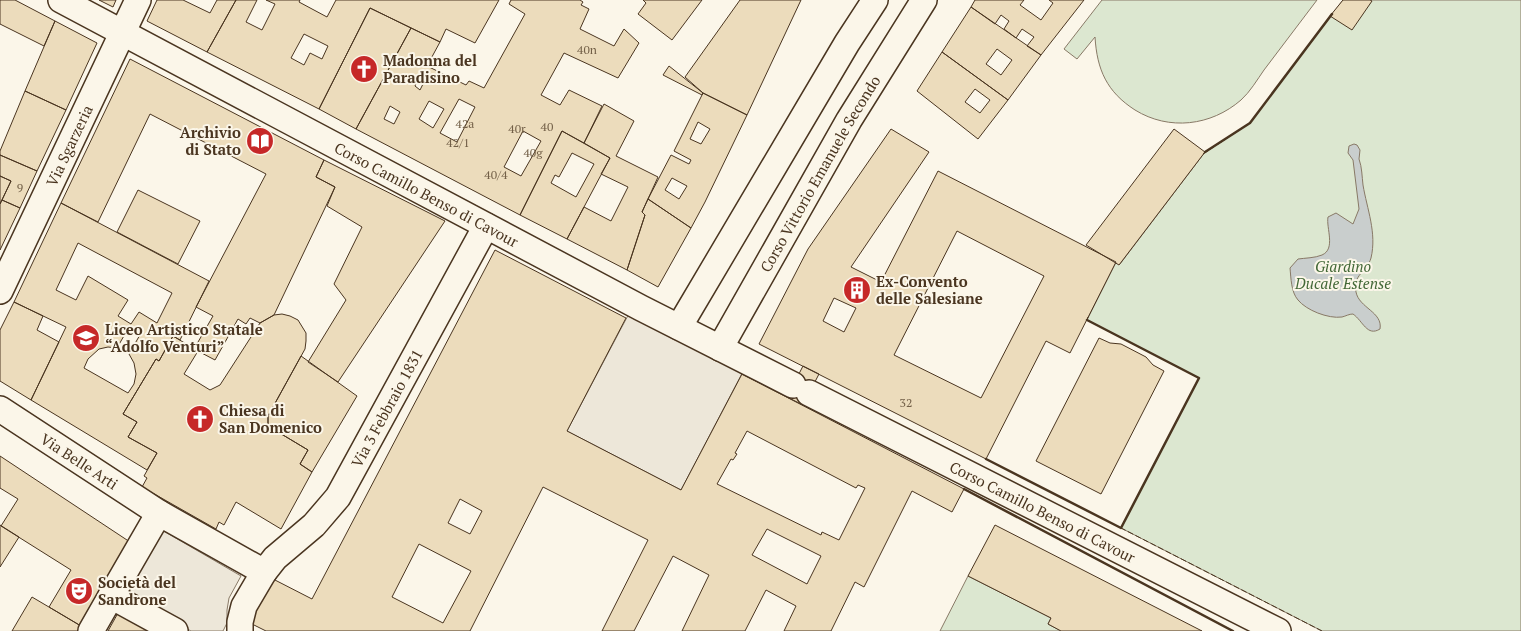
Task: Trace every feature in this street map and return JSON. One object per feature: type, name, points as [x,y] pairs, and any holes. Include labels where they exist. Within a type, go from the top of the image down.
[{"type":"street","name":"Corso Camillo Benso di Cavour","points":[[61,0],[680,328],[1278,631]]},
{"type":"street","name":"Via Sgarzeria","points":[[0,291],[138,0]]},
{"type":"street","points":[[680,328],[846,43],[875,0]]},
{"type":"street","name":"Corso Vittorio Emanuele Secondo","points":[[720,348],[849,120],[924,0]]},
{"type":"street","name":"Via 3 Febbraio 1831","points":[[240,631],[244,606],[264,572],[275,558],[314,525],[338,497],[486,226]]},
{"type":"street","name":"Via Belle Arti","points":[[0,409],[159,513],[264,572]]},
{"type":"street","points":[[91,631],[159,513]]},
{"type":"street","points":[[111,596],[176,631]]},
{"type":"green space","points":[[1102,0],[1317,0],[1241,100],[1229,109],[1203,120],[1190,123],[1176,123],[1148,117],[1117,96],[1101,70],[1095,37],[1077,59],[1064,49]]},
{"type":"green space","name":"Giardino Ducale Estense","points":[[1343,0],[1521,0],[1521,631],[1322,631],[1121,528],[1199,378],[1087,320],[1116,262],[1120,264],[1205,152],[1250,123]]},
{"type":"green space","points":[[968,576],[1051,618],[1048,624],[1061,631],[940,631]]},
{"type":"shaded area","points":[[1354,144],[1360,150],[1359,159],[1373,239],[1371,258],[1358,277],[1355,286],[1361,302],[1378,318],[1380,329],[1376,331],[1368,330],[1353,314],[1342,317],[1330,317],[1306,307],[1296,297],[1291,280],[1290,268],[1298,259],[1322,255],[1329,248],[1328,217],[1336,213],[1353,224],[1359,209],[1353,160],[1348,153],[1349,146]]},
{"type":"shaded area","points":[[634,304],[748,362],[681,490],[567,431]]},
{"type":"shaded area","points":[[155,526],[241,576],[229,598],[227,623],[223,631],[191,631],[118,590]]},
{"type":"building","points":[[0,0],[15,0],[55,21],[44,46],[0,24]]},
{"type":"building","points":[[99,0],[116,0],[113,7]]},
{"type":"building","points":[[157,0],[183,0],[210,13],[217,0],[236,0],[207,52],[147,21]]},
{"type":"building","points":[[236,0],[257,0],[246,22],[262,30],[275,4],[266,0],[300,0],[299,2],[327,17],[336,0],[499,0],[475,43],[446,29],[440,42],[370,8],[319,109],[207,52]],"holes":[[[304,34],[328,46],[322,59],[310,53],[304,65],[291,58]]]},
{"type":"building","points":[[511,0],[580,0],[583,2],[581,5],[589,9],[580,29],[614,46],[624,29],[639,43],[618,78],[564,53],[541,95],[560,105],[569,90],[602,106],[584,143],[562,131],[520,215],[356,129],[411,28],[440,42],[427,66],[466,85],[469,81],[484,88],[525,14],[509,4]],"holes":[[[417,81],[423,84],[420,90],[415,86]],[[459,99],[475,107],[457,142],[440,133]],[[429,101],[444,109],[433,128],[419,119]],[[390,106],[400,112],[394,124],[384,119]],[[523,131],[541,141],[521,176],[504,167]]]},
{"type":"building","points":[[643,0],[702,0],[672,40],[638,14],[646,3]]},
{"type":"building","points":[[740,0],[801,0],[747,115],[703,93],[685,77]]},
{"type":"building","points":[[975,0],[1024,0],[1020,5],[1041,20],[1053,3],[1049,0],[1084,0],[1041,55],[1027,46],[1034,37],[1022,29],[1016,38],[1004,29],[1009,21],[1001,15],[995,24],[971,7]]},
{"type":"building","points":[[1343,0],[1372,1],[1352,30],[1330,16]]},
{"type":"building","points":[[971,7],[1041,55],[1008,100],[942,52]],"holes":[[[997,49],[1012,60],[1001,75],[986,64]]]},
{"type":"building","name":"Madonna del Paradisino","points":[[370,8],[411,28],[356,129],[319,109]]},
{"type":"building","points":[[55,21],[97,43],[66,110],[25,91]]},
{"type":"building","points":[[942,52],[1008,100],[978,139],[917,91]],"holes":[[[975,89],[990,100],[980,113],[965,102]]]},
{"type":"building","points":[[130,59],[324,160],[316,177],[335,187],[274,315],[260,323],[250,318],[246,324],[238,319],[215,360],[194,349],[213,316],[196,307],[266,174],[150,114],[98,222],[61,203]]},
{"type":"building","points":[[669,66],[703,93],[702,95],[663,75]]},
{"type":"building","points":[[25,91],[66,110],[37,171],[0,155]]},
{"type":"building","points":[[703,93],[747,115],[691,228],[648,199],[671,155],[689,164],[691,160],[674,151]],"holes":[[[698,122],[710,129],[701,144],[690,139]],[[672,178],[687,186],[679,199],[665,190]]]},
{"type":"building","points":[[604,104],[634,121],[616,156],[658,177],[642,212],[645,215],[627,270],[567,239],[584,207],[611,221],[628,187],[601,174],[610,158],[584,143]]},
{"type":"building","name":"Ex-Convento delle Salesiane","points":[[891,129],[929,152],[851,267],[881,282],[938,171],[1116,262],[1070,353],[1046,341],[986,459],[759,344],[808,249]],"holes":[[[957,231],[1044,276],[981,398],[894,355]],[[834,298],[856,308],[844,332],[823,321]]]},
{"type":"building","points":[[1174,129],[1205,152],[1119,265],[1086,245]]},
{"type":"building","points":[[562,131],[610,158],[567,239],[520,215]],"holes":[[[572,153],[594,164],[576,197],[551,183],[555,175],[559,177]]]},
{"type":"building","points":[[0,155],[37,171],[20,208],[2,200],[11,181],[0,176]]},
{"type":"building","points":[[324,160],[445,221],[338,382],[308,362],[346,300],[334,284],[362,227],[327,206],[335,187],[316,177]]},
{"type":"building","points":[[0,176],[11,181],[0,204]]},
{"type":"building","points":[[138,190],[200,221],[178,264],[117,232]]},
{"type":"building","points":[[648,199],[691,228],[658,287],[627,270],[645,215],[642,212]]},
{"type":"building","points":[[2,200],[20,208],[0,250],[0,204]]},
{"type":"building","name":"Liceo Artistico Statale “Adolfo Venturi”","points":[[61,203],[209,281],[180,340],[173,336],[159,361],[156,359],[123,414],[137,422],[128,437],[157,453],[147,470],[31,400],[66,327],[14,302]],"holes":[[[78,243],[172,293],[157,323],[139,312],[131,324],[118,316],[128,300],[88,276],[76,300],[56,290]],[[129,327],[141,333],[129,354],[134,363],[136,374],[134,384],[128,393],[84,368],[88,359],[99,349],[117,348]]]},
{"type":"building","points":[[495,250],[626,318],[567,431],[681,490],[742,374],[964,489],[952,512],[912,491],[864,587],[855,582],[831,631],[784,631],[796,606],[766,590],[745,631],[682,631],[709,575],[673,556],[634,631],[602,631],[648,540],[543,487],[470,631],[266,631],[250,623],[273,579],[312,599]],"holes":[[[747,431],[856,488],[858,485],[865,488],[839,540],[822,532],[821,535],[717,484],[731,459],[733,460],[737,454],[735,453]],[[460,499],[482,511],[470,534],[448,523]],[[767,529],[821,556],[807,584],[752,555]],[[419,544],[471,571],[443,623],[392,597]]]},
{"type":"building","points":[[14,302],[43,316],[37,330],[59,342],[31,400],[0,381],[0,330]]},
{"type":"building","name":"Chiesa di San Domenico","points":[[282,314],[298,320],[306,333],[305,349],[268,416],[268,426],[308,450],[300,464],[312,472],[281,529],[236,502],[224,525],[219,522],[216,529],[142,487],[147,478],[144,476],[157,453],[128,437],[137,422],[123,414],[156,359],[159,361],[173,336],[198,351],[184,374],[210,390],[220,385],[260,323],[274,315]]},
{"type":"building","points":[[1099,338],[1110,343],[1121,344],[1146,357],[1153,365],[1164,371],[1101,494],[1036,461]]},
{"type":"building","points":[[301,356],[357,396],[312,472],[300,464],[308,450],[268,426],[268,416]]},
{"type":"building","points":[[803,366],[819,374],[803,405],[787,397]]},
{"type":"building","points":[[0,456],[130,542],[81,626],[49,607],[71,570],[1,526],[18,499],[0,488]]},
{"type":"building","points":[[0,525],[19,537],[0,567]]},
{"type":"building","points":[[995,525],[1202,631],[1061,631],[1048,624],[1051,618],[968,576]]},
{"type":"building","points":[[32,597],[81,626],[78,631],[12,631]]},
{"type":"building","points":[[118,613],[148,631],[108,631]]},
{"type":"fence","points":[[1203,154],[1250,123],[1332,14]]},
{"type":"fence","points":[[1088,317],[1087,320],[1199,378],[1121,528],[1322,631]]},
{"type":"wall","points":[[1205,152],[1250,123],[1332,14]]},
{"type":"wall","points":[[986,459],[1121,528],[1199,378],[1087,320]]},
{"type":"wall","points":[[964,489],[1233,631]]},
{"type":"place","name":"Madonna del Paradisino","points":[[364,69]]},
{"type":"place","name":"Archivio di Stato","points":[[260,141]]},
{"type":"place","name":"Ex-Convento delle Salesiane","points":[[857,290]]},
{"type":"place","name":"Liceo Artistico Statale “Adolfo Venturi”","points":[[86,338]]},
{"type":"place","name":"Chiesa di San Domenico","points":[[200,419]]},
{"type":"place","name":"Società del Sandrone","points":[[79,591]]}]
